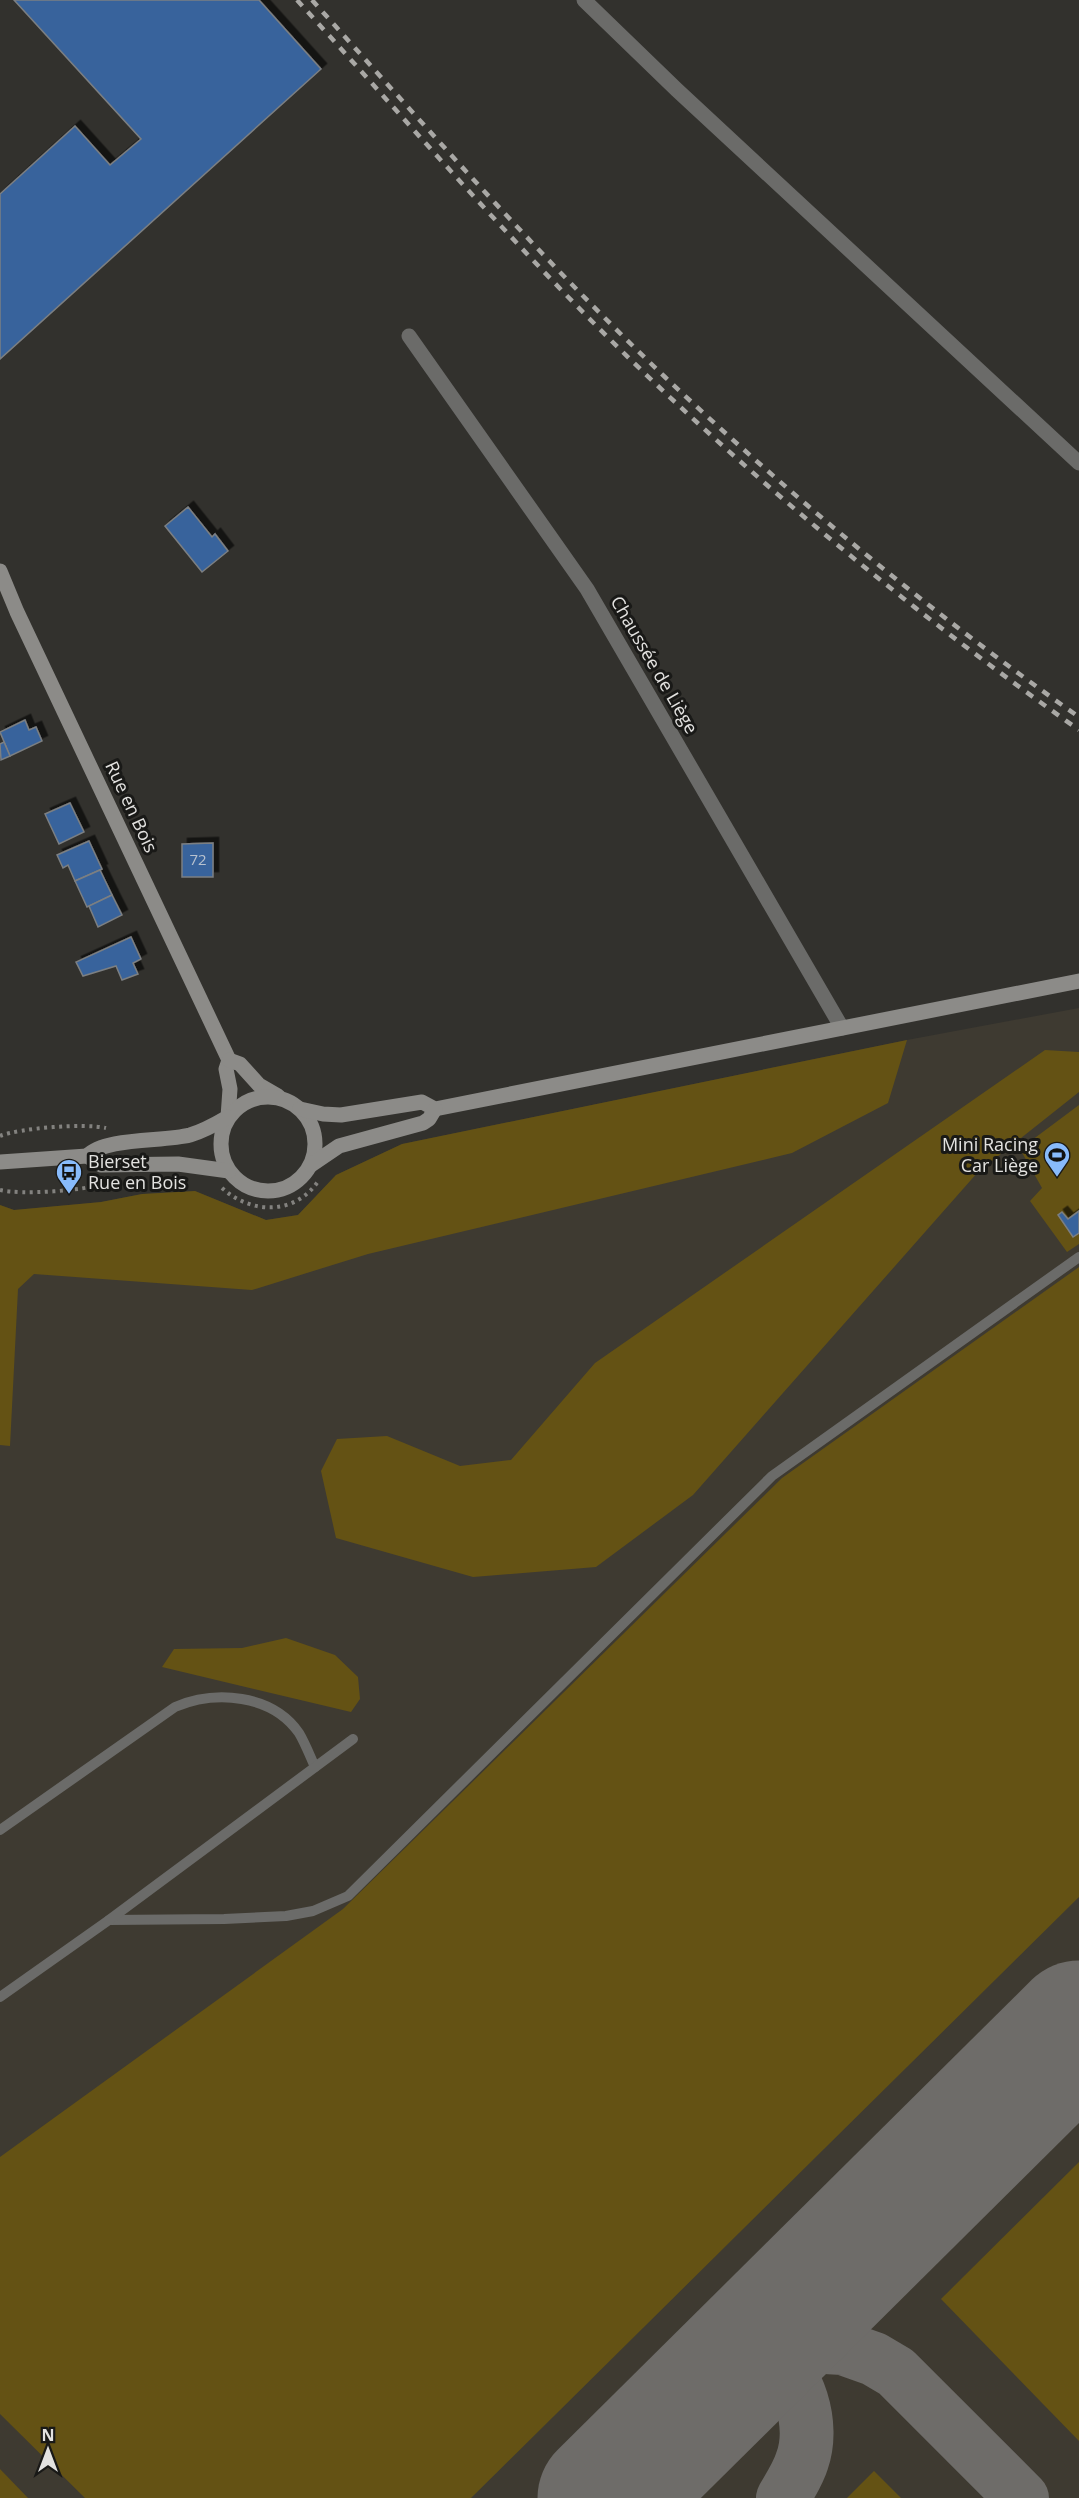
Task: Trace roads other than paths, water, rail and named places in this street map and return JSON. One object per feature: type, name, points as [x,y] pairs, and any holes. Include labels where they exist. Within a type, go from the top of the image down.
[{"type":"main road","name":"Rue en Bois","points":[[0,571],[17,612],[229,1060],[226,1069],[230,1089],[228,1117]]},
{"type":"main road","points":[[300,1109],[341,1115],[422,1102],[435,1109],[1079,981]]},
{"type":"main road","name":"Rue en Bois","points":[[229,1060],[240,1064],[259,1085],[282,1098]]},
{"type":"main road","points":[[0,1162],[87,1156],[100,1146],[188,1135],[206,1129],[228,1117],[250,1100],[266,1096],[282,1098],[300,1109],[308,1118],[315,1133],[317,1169]]},
{"type":"main road","points":[[228,1117],[222,1130],[220,1144],[222,1158],[229,1171],[240,1183],[255,1190],[271,1192],[287,1188],[317,1169],[339,1146],[423,1123],[429,1119],[435,1109]]},
{"type":"main road","points":[[87,1156],[101,1165],[185,1164],[229,1171]]},
{"type":"street","points":[[584,0],[677,90],[1079,463]]},
{"type":"street","name":"Chaussée de Liège","points":[[410,336],[587,588],[842,1028]]},
{"type":"lane","points":[[109,1920],[286,1916],[319,1910],[348,1896],[772,1476],[1079,1257]]},
{"type":"lane","points":[[0,1830],[175,1707],[202,1698],[225,1697],[247,1700],[280,1713],[299,1733],[315,1767]]},
{"type":"lane","points":[[0,1997],[109,1920],[353,1739]]},
{"type":"railway","points":[[297,0],[519,245],[658,386],[759,478],[862,565],[969,650],[1079,730]]},
{"type":"railway","points":[[312,0],[529,240],[620,333],[715,424],[815,512],[918,597],[1079,717]]},
{"type":"place","name":"Mini Racing Car Liège","points":[[1057,1178]]},
{"type":"place","name":"Bierset Rue en Bois","points":[[69,1195]]}]
